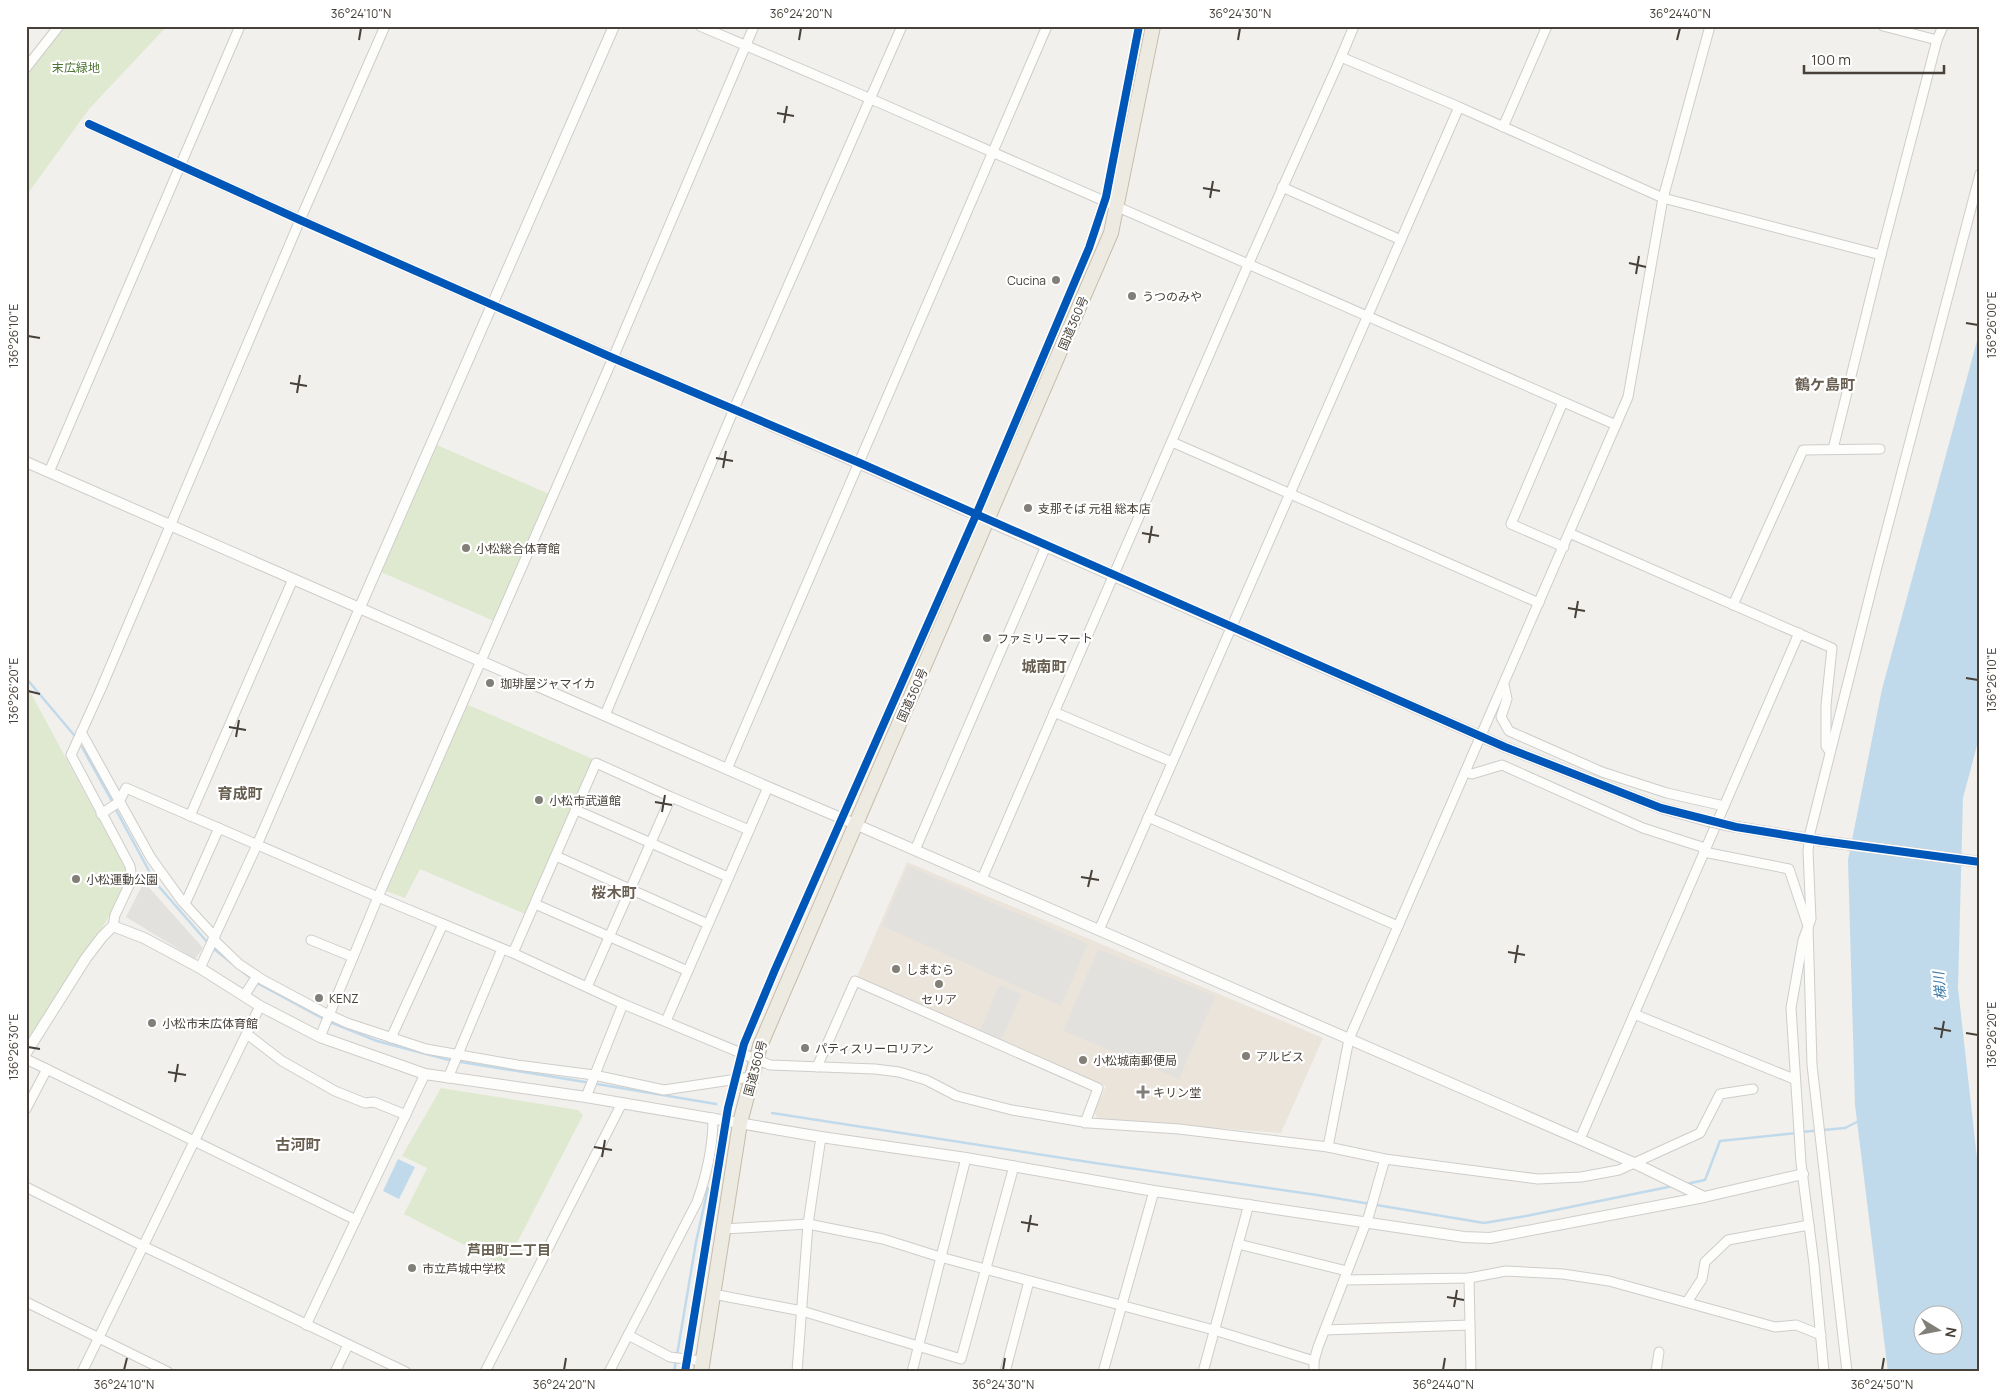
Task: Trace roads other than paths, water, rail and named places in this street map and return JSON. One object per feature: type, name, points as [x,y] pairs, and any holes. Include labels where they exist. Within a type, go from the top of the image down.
[{"type":"highway","name":"国道360号","points":[[701,1366],[740,1123],[755,1059],[764,1032],[988,520],[1111,233],[1118,208],[1153,26]]},
{"type":"street","points":[[26,68],[59,26]]},
{"type":"street","points":[[48,472],[240,26]]},
{"type":"street","points":[[26,1053],[86,958],[102,936],[113,926],[115,915],[132,878],[130,866],[105,811],[71,755],[385,26]]},
{"type":"street","points":[[200,968],[258,845],[614,26]]},
{"type":"street","points":[[700,26],[871,99],[1616,426]]},
{"type":"street","points":[[320,1037],[378,897],[613,358],[754,26]]},
{"type":"street","points":[[605,715],[734,409],[902,26]]},
{"type":"street","points":[[727,769],[1047,26]]},
{"type":"street","points":[[982,879],[1282,187],[1354,26]]},
{"type":"street","points":[[1503,127],[1546,26]]},
{"type":"street","points":[[1328,1147],[1349,1039],[1628,398],[1663,198],[1710,26]]},
{"type":"street","points":[[1883,26],[1937,40]]},
{"type":"street","points":[[1833,449],[1881,255],[1937,40],[1943,26]]},
{"type":"street","points":[[1341,56],[1663,198],[1881,255]]},
{"type":"street","points":[[1099,930],[1459,107]]},
{"type":"street","points":[[89,124],[300,220],[613,358],[860,463],[1505,747],[1661,808],[1708,821],[1809,839],[1980,862]]},
{"type":"street","points":[[1824,1372],[1794,1079],[1791,1008],[1803,940],[1811,919],[1809,839],[1980,174]]},
{"type":"street","points":[[1282,187],[1401,240]]},
{"type":"street","points":[[1563,402],[1511,524],[1564,547]]},
{"type":"street","points":[[1172,442],[1539,603]]},
{"type":"street","points":[[1734,605],[1803,450],[1880,449]]},
{"type":"street","points":[[26,462],[768,787],[1580,1139],[1704,1197]]},
{"type":"street","points":[[1569,534],[1832,648],[1826,705],[1826,746],[1830,752]]},
{"type":"street","points":[[915,850],[1046,546]]},
{"type":"street","points":[[190,816],[293,579]]},
{"type":"street","points":[[1580,1139],[1799,633]]},
{"type":"street","points":[[1504,685],[1507,699],[1501,717],[1509,731],[1602,772],[1667,794],[1724,806]]},
{"type":"street","points":[[1054,712],[1172,762]]},
{"type":"street","points":[[81,732],[151,858],[185,904],[214,938],[240,964],[257,976],[329,1015],[426,1049],[517,1065],[594,1075],[664,1090],[751,1077]]},
{"type":"street","points":[[513,953],[596,764],[749,830]]},
{"type":"street","points":[[1466,772],[1472,774],[1502,765],[1643,828],[1704,850],[1789,869],[1808,926],[1812,1065],[1847,1372]]},
{"type":"street","points":[[666,1021],[768,787]]},
{"type":"street","points":[[105,811],[119,803],[126,788],[502,950],[513,953],[623,1004],[770,1065],[875,1069],[899,1072],[926,1080],[957,1096],[1012,1110],[1085,1123],[1179,1129],[1328,1147],[1386,1160],[1538,1179],[1581,1177],[1619,1170],[1700,1133],[1720,1094],[1753,1089]]},
{"type":"street","points":[[587,987],[671,797]]},
{"type":"street","points":[[576,810],[728,877]]},
{"type":"street","points":[[1148,817],[1398,926]]},
{"type":"street","points":[[185,904],[219,828]]},
{"type":"street","points":[[556,856],[708,924]]},
{"type":"street","points":[[535,904],[688,971]]},
{"type":"street","points":[[391,1038],[443,924]]},
{"type":"street","points":[[113,926],[144,938],[200,968],[260,1006],[320,1037],[425,1074],[586,1097],[821,1137],[966,1158],[1154,1191],[1367,1219],[1464,1237],[1490,1238],[1704,1197],[1803,1174]]},
{"type":"street","points":[[311,940],[353,957]]},
{"type":"street","points":[[448,1078],[502,950]]},
{"type":"street","points":[[244,996],[257,976]]},
{"type":"street","points":[[817,1067],[855,981],[1098,1088],[1085,1123]]},
{"type":"street","points":[[586,1097],[623,1004]]},
{"type":"street","points":[[82,1372],[260,1006]]},
{"type":"street","points":[[1634,1014],[1794,1079]]},
{"type":"street","points":[[247,1034],[282,1060],[335,1091],[365,1103],[374,1102],[406,1114]]},
{"type":"street","points":[[26,1058],[356,1220]]},
{"type":"street","points":[[26,1109],[46,1069]]},
{"type":"street","points":[[306,1325],[425,1074]]},
{"type":"street","points":[[484,1372],[622,1103]]},
{"type":"street","points":[[609,1372],[697,1202],[708,1172],[713,1137],[713,1118]]},
{"type":"street","points":[[797,1372],[808,1224],[821,1137]]},
{"type":"street","points":[[912,1372],[966,1158]]},
{"type":"street","points":[[1314,1372],[1314,1361],[1367,1219],[1386,1160]]},
{"type":"street","points":[[713,1294],[802,1311],[961,1359],[987,1270],[1014,1166]]},
{"type":"street","points":[[26,1187],[143,1246],[406,1372]]},
{"type":"street","points":[[1103,1372],[1154,1191]]},
{"type":"street","points":[[1203,1372],[1249,1204]]},
{"type":"street","points":[[724,1228],[808,1224],[883,1239],[987,1270],[1214,1330],[1314,1361]]},
{"type":"street","points":[[1687,1302],[1702,1279],[1705,1262],[1728,1240],[1809,1225]]},
{"type":"street","points":[[1238,1244],[1346,1276],[1469,1278],[1506,1271],[1563,1274],[1609,1281],[1775,1327],[1796,1325],[1821,1335]]},
{"type":"street","points":[[1469,1278],[1471,1372]]},
{"type":"street","points":[[1005,1372],[1029,1281]]},
{"type":"street","points":[[26,1302],[168,1372]]},
{"type":"street","points":[[1325,1330],[1470,1325]]},
{"type":"street","points":[[628,1335],[670,1358],[683,1359],[701,1366]]},
{"type":"street","points":[[335,1372],[348,1345]]},
{"type":"street","points":[[1656,1372],[1659,1352]]},
{"type":"water","name":"梯川","points":[[1980,330],[1980,734],[1963,798],[1958,988],[1980,1185],[1980,1372],[1888,1372],[1855,1105],[1848,860],[1882,689]]},
{"type":"water","points":[[398,1159],[415,1167],[399,1199],[383,1191]]},
{"type":"waterway","points":[[26,678],[74,735]]},
{"type":"waterway","points":[[82,747],[113,803]]},
{"type":"waterway","points":[[115,808],[155,882],[208,943]]},
{"type":"waterway","points":[[214,949],[233,964]]},
{"type":"waterway","points":[[243,972],[252,979]]},
{"type":"waterway","points":[[257,983],[322,1018]]},
{"type":"waterway","points":[[330,1022],[377,1041],[449,1060]]},
{"type":"waterway","points":[[461,1062],[585,1082]]},
{"type":"waterway","points":[[597,1084],[716,1104]]},
{"type":"waterway","points":[[772,1113],[1317,1195],[1484,1223],[1673,1186]]},
{"type":"waterway","points":[[1801,1132],[1845,1128],[1859,1121]]},
{"type":"waterway","points":[[1686,1184],[1705,1180],[1720,1141],[1796,1133]]},
{"type":"waterway","points":[[677,1355],[696,1242],[708,1188]]},
{"type":"waterway","points":[[674,1372],[676,1361]]},
{"type":"place","name":"Cucina","points":[[1056,280]]},
{"type":"place","name":"うつのみや","points":[[1132,296]]},
{"type":"place","name":"支那そば 元祖 総本店","points":[[1028,508]]},
{"type":"place","name":"小松総合体育館","points":[[466,548]]},
{"type":"place","name":"ファミリーマート","points":[[987,638]]},
{"type":"place","name":"珈琲屋ジャマイカ","points":[[490,683]]},
{"type":"place","name":"小松市武道館","points":[[539,800]]},
{"type":"place","name":"小松運動公園","points":[[76,879]]},
{"type":"place","name":"しまむら","points":[[896,969]]},
{"type":"place","name":"セリア","points":[[939,984]]},
{"type":"place","name":"KENZ","points":[[319,998]]},
{"type":"place","name":"小松市末広体育館","points":[[152,1023]]},
{"type":"place","name":"パティスリーロリアン","points":[[805,1048]]},
{"type":"place","name":"アルビス","points":[[1246,1056]]},
{"type":"place","name":"小松城南郵便局","points":[[1083,1060]]},
{"type":"place","name":"キリン堂","points":[[1143,1092]]},
{"type":"place","name":"市立芦城中学校","points":[[412,1268]]},
{"type":"district","name":"鶴ケ島町","points":[[1825,384]]},
{"type":"district","name":"城南町","points":[[1044,666]]},
{"type":"district","name":"育成町","points":[[240,793]]},
{"type":"district","name":"桜木町","points":[[614,892]]},
{"type":"district","name":"古河町","points":[[298,1144]]},
{"type":"district","name":"芦田町二丁目","points":[[509,1249]]},
{"type":"park label","name":"末広緑地","points":[[76,67]]}]
